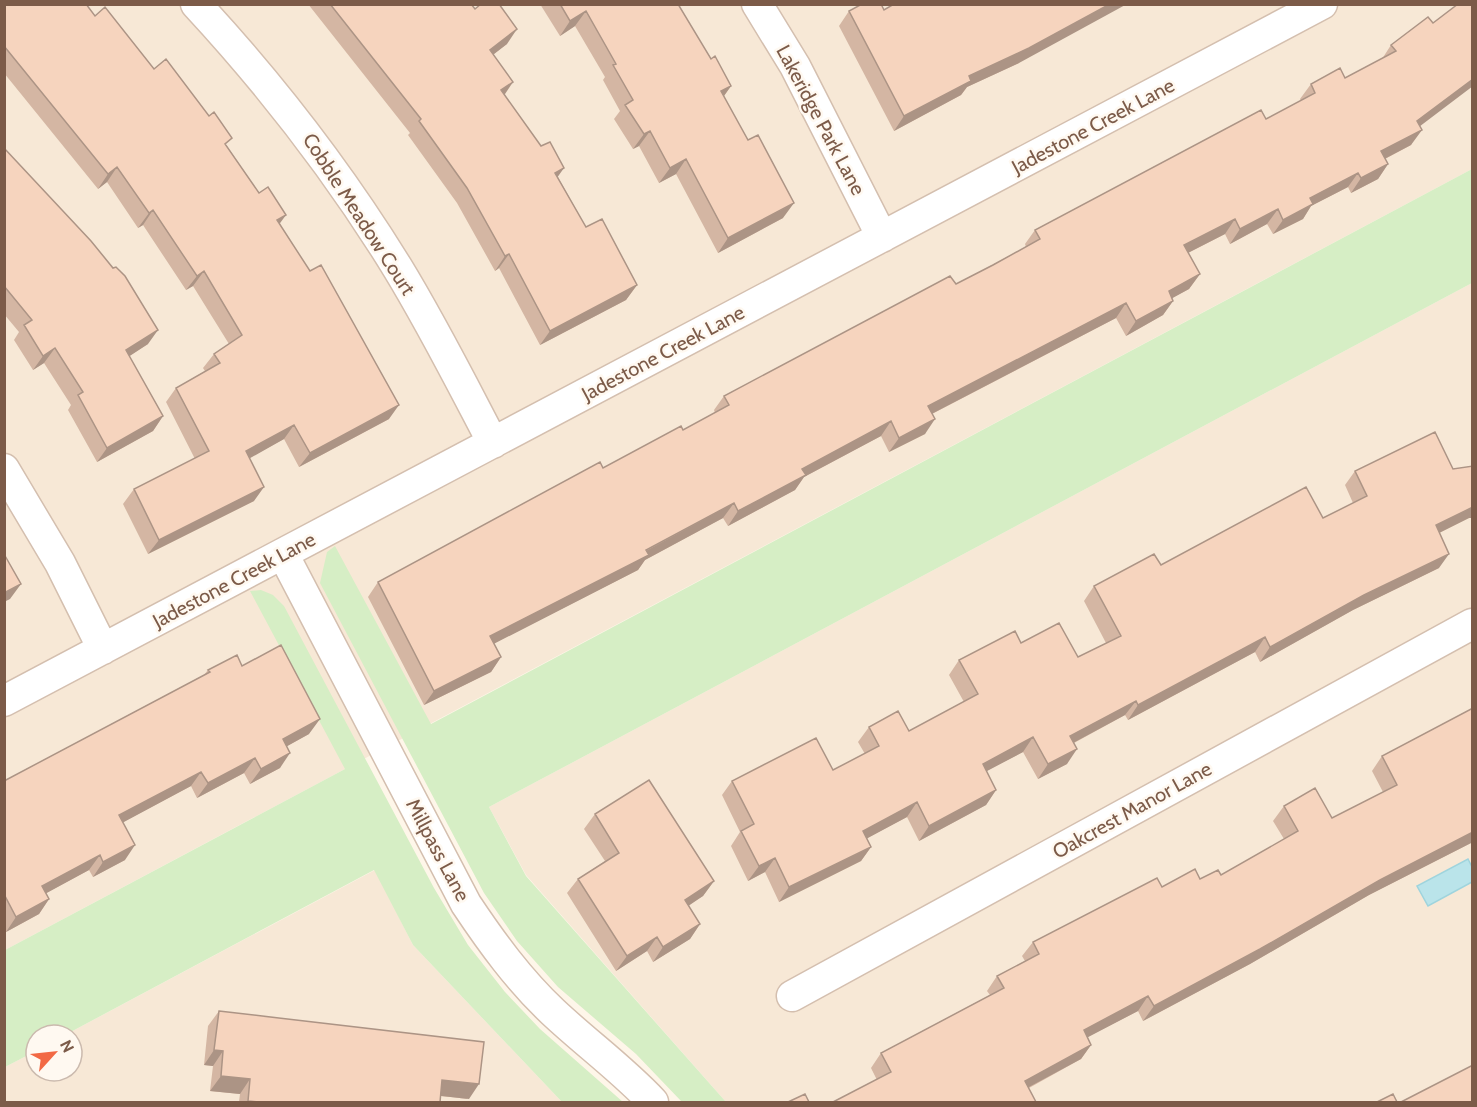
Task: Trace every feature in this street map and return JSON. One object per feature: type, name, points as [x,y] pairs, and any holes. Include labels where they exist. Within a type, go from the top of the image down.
[{"type":"street","name":"Cobble Meadow Court","points":[[196,4],[236,47],[314,143],[398,268],[494,443]]},
{"type":"street","name":"Lakeridge Park Lane","points":[[757,4],[795,66],[882,237]]},
{"type":"street","name":"Jadestone Creek Lane","points":[[4,701],[1322,4]]},
{"type":"street","points":[[4,469],[60,562],[104,649]]},
{"type":"street","name":"Millpass Lane","points":[[284,554],[466,904],[501,956],[553,1012],[633,1080],[653,1102]]},
{"type":"street","name":"Oakcrest Manor Lane","points":[[792,996],[1473,624]]},
{"type":"shaded area","points":[[5,5],[1472,5],[1472,169],[5,950]]},
{"type":"shaded area","points":[[1472,283],[1472,1102],[726,1102],[526,875],[489,807]]},
{"type":"shaded area","points":[[375,870],[413,945],[562,1102],[5,1102],[5,1067],[24,1057],[24,1083],[84,1083],[84,1025]]},
{"type":"green space","points":[[1472,169],[1472,283],[489,807],[526,876],[726,1102],[682,1102],[636,1054],[558,987],[517,941],[484,893],[320,583],[327,552],[335,546],[431,724]]},
{"type":"green space","points":[[261,590],[273,595],[284,606],[434,888],[468,945],[505,992],[540,1029],[623,1102],[562,1102],[413,945],[374,870],[84,1025],[84,1023],[24,1023],[24,1057],[5,1067],[5,950],[345,769],[250,591]]},
{"type":"water","points":[[1468,859],[1472,867],[1472,882],[1428,906],[1417,886]]},
{"type":"building","points":[[4,4],[86,4],[95,16],[105,7],[154,69],[166,59],[209,116],[214,112],[232,138],[225,144],[259,193],[268,187],[286,215],[277,220],[310,271],[321,265],[399,405],[310,453],[294,425],[246,451],[264,487],[159,540],[134,489],[209,451],[176,388],[220,363],[214,354],[242,335],[204,271],[197,276],[153,210],[149,213],[117,167],[108,174],[4,46]]},
{"type":"building","points":[[330,4],[471,4],[475,9],[481,4],[499,4],[517,29],[490,50],[513,82],[501,90],[541,146],[550,142],[564,168],[555,173],[586,227],[602,219],[637,285],[550,331],[509,254],[505,256],[467,188],[419,121],[421,119]]},
{"type":"building","points":[[560,4],[678,4],[711,59],[715,56],[731,86],[721,91],[748,140],[758,135],[794,203],[728,238],[686,159],[670,168],[650,131],[644,134],[625,105],[633,100],[586,11],[570,21]]},
{"type":"building","points":[[862,4],[881,4],[884,10],[894,4],[1110,4],[1029,48],[969,76],[971,81],[904,116],[849,11]]},
{"type":"building","points":[[1458,4],[1473,4],[1473,79],[1417,121],[1422,130],[1381,151],[1388,164],[1361,178],[1358,173],[1310,198],[1313,204],[1283,220],[1278,209],[1240,229],[1235,219],[1184,245],[1200,274],[1169,291],[1173,301],[1136,321],[1126,303],[928,406],[935,419],[899,438],[891,421],[802,469],[806,475],[738,511],[734,503],[646,550],[649,555],[490,636],[501,657],[434,691],[378,582],[600,462],[603,468],[681,426],[683,430],[729,405],[724,396],[950,276],[956,284],[993,265],[1040,239],[1035,230],[1261,110],[1266,119],[1315,93],[1311,84],[1340,68],[1345,78],[1396,51],[1391,45],[1428,17],[1433,23]]},
{"type":"building","points":[[4,148],[91,241],[113,268],[116,267],[125,276],[158,330],[126,350],[163,416],[107,448],[78,395],[83,392],[55,348],[43,356],[24,325],[32,320],[4,286]]},
{"type":"building","points":[[1435,432],[1453,469],[1473,466],[1473,507],[1436,525],[1449,554],[1364,595],[1270,647],[1265,637],[1138,705],[1136,701],[1070,736],[1077,749],[1048,764],[1033,737],[983,764],[996,790],[929,826],[917,802],[863,831],[871,847],[789,887],[775,858],[759,866],[741,831],[754,824],[732,781],[816,738],[833,770],[879,746],[869,727],[898,711],[909,731],[978,694],[959,660],[1015,631],[1021,643],[1059,623],[1078,657],[1121,636],[1094,586],[1154,554],[1161,565],[1306,487],[1323,518],[1367,496],[1355,471]]},
{"type":"building","points":[[4,554],[21,584],[4,593]]},
{"type":"building","points":[[281,645],[320,719],[283,739],[290,753],[261,769],[255,758],[208,783],[201,772],[119,815],[135,845],[103,862],[100,855],[42,886],[49,899],[16,917],[4,894],[4,781],[210,672],[208,670],[237,655],[242,666]]},
{"type":"building","points":[[1473,708],[1473,832],[1380,880],[1260,949],[1154,1006],[1148,996],[1084,1030],[1091,1045],[1025,1081],[1036,1102],[833,1102],[891,1072],[881,1053],[1004,988],[997,976],[1039,954],[1033,942],[1157,878],[1162,887],[1195,869],[1200,879],[1218,870],[1221,875],[1298,831],[1284,806],[1315,788],[1332,818],[1397,785],[1382,756]]},
{"type":"building","points":[[649,780],[714,881],[685,900],[700,924],[663,947],[657,937],[627,956],[578,879],[619,853],[595,814]]},
{"type":"building","points":[[219,1011],[484,1042],[479,1084],[442,1080],[440,1102],[248,1101],[250,1079],[221,1076],[223,1051],[214,1050]]},
{"type":"building","points":[[1473,1065],[1473,1102],[1401,1102]]},
{"type":"building","points":[[805,1094],[809,1102],[788,1102]]},
{"type":"building","points":[[1393,1094],[1397,1102],[1377,1102]]}]
